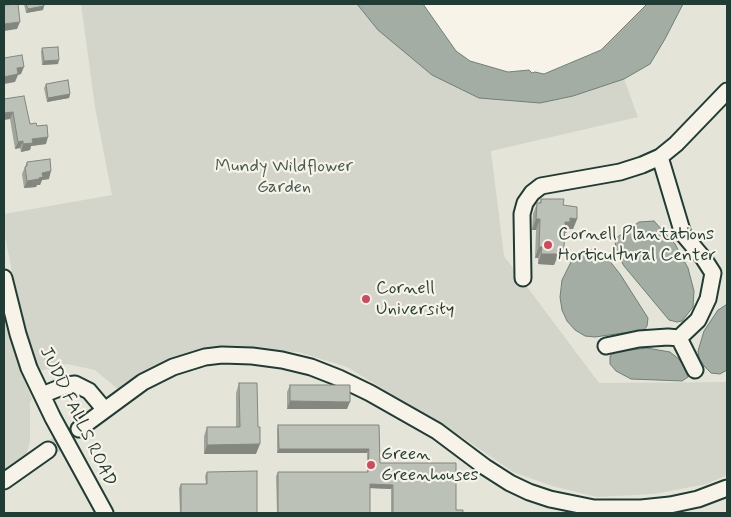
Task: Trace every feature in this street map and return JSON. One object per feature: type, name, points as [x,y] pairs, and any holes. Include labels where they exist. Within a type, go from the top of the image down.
[{"type":"street","points":[[524,278],[522,214],[525,203],[532,193],[541,186],[620,172],[660,157],[676,144],[727,90]]},
{"type":"street","points":[[606,346],[639,339],[679,338],[698,320],[708,299],[713,273],[684,234],[660,157]]},
{"type":"street","name":"JUDD FALLS ROAD","points":[[4,278],[20,342],[29,368],[105,513]]},
{"type":"street","points":[[679,338],[695,370]]},
{"type":"street","points":[[79,429],[143,382],[173,367],[205,357],[222,355],[252,356],[282,360],[311,367],[339,378],[437,430],[485,467],[510,483],[550,499],[594,508],[641,508],[670,505],[727,488]]},
{"type":"street","points":[[42,395],[67,384],[75,384],[89,392],[105,410]]},
{"type":"street","points":[[4,481],[48,450]]},
{"type":"shaded area","name":"Cornell University","points":[[4,4],[388,4],[455,70],[547,86],[615,57],[665,4],[727,4],[727,513],[4,513]]},
{"type":"shaded area","points":[[357,4],[423,4],[456,51],[470,61],[508,72],[529,70],[532,73],[544,74],[601,50],[647,4],[683,4],[650,64],[624,79],[573,96],[540,103],[479,98],[432,75],[378,30]]},
{"type":"shaded area","points":[[654,221],[675,244],[688,268],[694,291],[693,307],[682,321],[669,320],[624,266],[616,248],[616,238],[639,222]]},
{"type":"shaded area","points":[[591,250],[604,254],[620,274],[648,318],[647,326],[644,330],[595,337],[585,336],[575,330],[567,321],[562,310],[560,297],[562,280],[574,256],[582,251]]},
{"type":"shaded area","points":[[726,305],[727,370],[720,374],[711,373],[699,358],[698,351],[704,331],[718,310]]},
{"type":"shaded area","points":[[647,348],[670,352],[680,360],[686,369],[688,377],[682,381],[631,379],[616,371],[610,364],[610,356],[615,352]]},
{"type":"green space","name":"Mundy Wildflower Garden","points":[[81,4],[357,4],[378,30],[432,75],[573,96],[624,79],[638,117],[491,151],[504,256],[599,383],[727,382],[727,475],[707,484],[654,494],[597,497],[552,486],[513,472],[465,439],[347,367],[298,352],[242,348],[201,351],[152,369],[119,390],[95,370],[67,364],[39,371],[19,306],[4,232],[4,214],[112,195],[95,107]]},
{"type":"green space","points":[[4,314],[16,359],[32,399],[30,402],[30,441],[26,457],[4,471]]},
{"type":"building","points":[[18,4],[20,22],[4,24],[4,5]]},
{"type":"building","points":[[26,4],[44,4],[44,6],[28,9]]},
{"type":"building","points":[[58,47],[59,60],[44,61],[42,48]]},
{"type":"building","points":[[22,55],[24,67],[17,68],[18,74],[4,77],[4,58]]},
{"type":"building","points":[[68,80],[70,94],[48,98],[46,84]]},
{"type":"building","points":[[24,96],[30,124],[36,123],[37,126],[47,125],[48,137],[32,139],[33,143],[23,144],[23,141],[18,142],[13,112],[4,113],[4,99]]},
{"type":"building","points":[[50,159],[51,171],[42,173],[43,177],[39,179],[27,181],[25,167],[27,162]]},
{"type":"building","name":"Cornell Plantations Horticultural Center","points":[[541,199],[564,199],[563,205],[577,207],[577,219],[570,218],[570,222],[565,222],[564,248],[559,248],[558,254],[541,254],[542,247],[539,247],[540,219],[536,219],[537,203],[541,203]]},
{"type":"building","points":[[239,383],[257,383],[260,444],[207,445],[207,427],[240,427]]},
{"type":"building","points":[[290,385],[350,385],[350,402],[290,401]]},
{"type":"building","points":[[278,425],[379,425],[380,463],[456,463],[456,510],[463,510],[463,513],[393,513],[393,485],[370,484],[370,513],[278,513],[278,472],[368,472],[369,449],[279,449]]},
{"type":"building","points":[[257,471],[257,513],[181,513],[181,484],[207,484],[207,472]]},
{"type":"tunnel","points":[[48,450],[79,429]]},
{"type":"place","name":"Cornell Plantations Horticultural Center","points":[[548,245]]},
{"type":"place","name":"Cornell University","points":[[366,299]]},
{"type":"place","name":"Green Greenhouses","points":[[371,465]]}]
